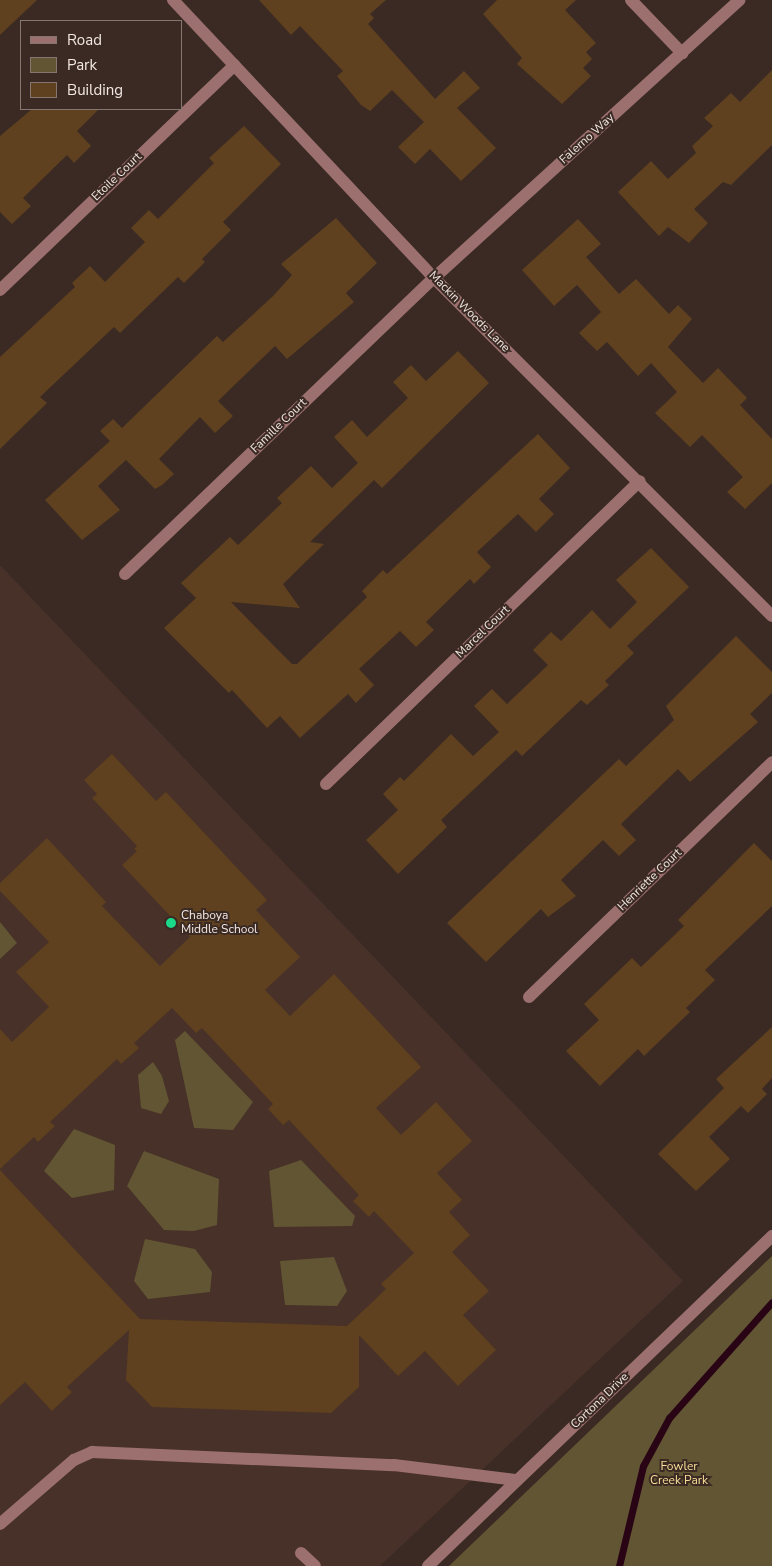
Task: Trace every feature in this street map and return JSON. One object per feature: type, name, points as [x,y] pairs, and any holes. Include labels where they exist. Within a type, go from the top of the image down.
[{"type":"street","name":"Mackin Woods Lane","points":[[173,0],[434,278],[640,480],[772,616]]},
{"type":"street","points":[[631,0],[682,52]]},
{"type":"street","name":"Falerno Way","points":[[434,278],[740,0]]},
{"type":"street","name":"Etoile Court","points":[[0,290],[235,64]]},
{"type":"street","name":"Famille Court","points":[[125,574],[434,278]]},
{"type":"street","name":"Marcel Court","points":[[326,784],[640,480]]},
{"type":"street","name":"Henriette Court","points":[[529,997],[772,762]]},
{"type":"street","name":"Cortona Drive","points":[[428,1566],[772,1236]]},
{"type":"street","points":[[0,1524],[74,1460],[92,1452],[394,1465],[517,1480]]},
{"type":"street","points":[[301,1553],[315,1566]]},
{"type":"shaded area","name":"Chaboya Middle School","points":[[0,565],[683,1281],[380,1566],[0,1566]]},
{"type":"green space","points":[[0,922],[17,943],[0,959]]},
{"type":"green space","points":[[185,1031],[253,1102],[233,1130],[194,1128],[175,1040]]},
{"type":"green space","points":[[153,1062],[162,1076],[169,1101],[161,1114],[141,1108],[138,1075]]},
{"type":"green space","points":[[74,1129],[115,1145],[114,1190],[72,1198],[44,1171]]},
{"type":"green space","points":[[144,1151],[219,1179],[217,1225],[194,1231],[164,1230],[127,1186]]},
{"type":"green space","points":[[301,1160],[355,1216],[352,1226],[274,1227],[269,1171]]},
{"type":"green space","points":[[145,1239],[195,1249],[212,1272],[210,1292],[148,1299],[134,1281]]},
{"type":"green space","name":"Fowler Creek Park","points":[[772,1256],[772,1566],[449,1566]]},
{"type":"green space","points":[[334,1257],[347,1291],[337,1306],[285,1305],[280,1261]]},
{"type":"building","points":[[0,0],[37,0],[0,35]]},
{"type":"building","points":[[259,0],[386,0],[370,14],[374,18],[368,24],[435,99],[464,71],[480,88],[457,108],[496,148],[461,181],[430,149],[415,164],[398,147],[424,122],[392,90],[370,111],[361,105],[337,76],[343,71],[300,26],[291,35]]},
{"type":"building","points":[[497,0],[576,0],[565,10],[596,43],[586,52],[592,59],[583,68],[591,76],[562,104],[517,64],[522,58],[483,14]]},
{"type":"building","points":[[772,70],[772,145],[731,185],[723,182],[694,209],[708,223],[689,243],[668,227],[659,236],[618,192],[651,161],[668,179],[696,153],[692,146],[713,126],[704,118],[731,93],[740,102]]},
{"type":"building","points":[[31,110],[98,110],[77,131],[91,146],[74,163],[67,155],[23,198],[31,206],[12,224],[0,212],[0,136]]},
{"type":"building","points":[[244,126],[281,164],[223,222],[231,230],[202,259],[205,262],[184,283],[178,277],[120,333],[114,327],[40,397],[47,403],[0,449],[0,357],[75,287],[72,283],[90,266],[105,282],[145,242],[131,228],[149,210],[158,219],[214,163],[209,158]]},
{"type":"building","points":[[336,218],[377,263],[346,293],[354,302],[287,359],[275,346],[218,401],[233,416],[215,433],[200,417],[159,459],[174,474],[162,485],[155,489],[126,460],[98,486],[120,510],[82,540],[45,500],[110,441],[100,431],[113,419],[122,428],[217,336],[223,342],[273,296],[292,275],[281,264]]},
{"type":"building","points":[[578,219],[601,244],[586,257],[619,294],[636,279],[669,314],[678,305],[692,319],[668,347],[703,383],[718,368],[747,398],[740,405],[772,439],[772,483],[745,509],[727,492],[743,477],[702,435],[690,447],[655,413],[677,392],[651,363],[638,376],[607,342],[597,351],[579,333],[601,312],[577,285],[554,306],[522,270]]},
{"type":"building","points":[[458,351],[489,383],[382,488],[374,480],[310,542],[324,544],[283,584],[300,608],[231,602],[292,664],[297,664],[367,597],[362,591],[383,570],[387,574],[538,434],[570,468],[539,499],[554,514],[536,532],[518,514],[477,552],[491,567],[474,584],[470,579],[426,622],[434,630],[416,647],[400,631],[359,669],[374,685],[356,703],[348,694],[300,738],[280,716],[267,728],[232,690],[229,693],[164,628],[196,598],[181,583],[230,537],[238,545],[282,503],[277,498],[311,466],[332,488],[358,463],[334,437],[352,420],[367,437],[408,398],[393,382],[411,365],[426,381]]},
{"type":"building","points":[[651,548],[689,587],[627,646],[634,653],[605,681],[609,685],[587,705],[581,700],[522,756],[516,750],[441,820],[447,827],[398,874],[366,840],[398,810],[383,794],[400,777],[404,781],[451,734],[473,756],[499,732],[474,706],[492,689],[507,704],[548,665],[533,650],[551,632],[561,641],[592,610],[610,629],[637,602],[616,580]]},
{"type":"building","points":[[736,636],[772,672],[772,693],[750,714],[758,722],[690,782],[678,769],[621,824],[636,840],[619,856],[603,840],[561,880],[576,896],[548,917],[541,909],[486,962],[447,923],[619,759],[626,766],[674,720],[666,706]]},
{"type":"building","points":[[112,754],[156,801],[166,792],[267,900],[256,910],[300,957],[265,990],[290,1016],[334,974],[421,1067],[376,1108],[401,1135],[436,1102],[472,1141],[437,1173],[462,1200],[449,1212],[470,1235],[452,1252],[489,1291],[463,1315],[496,1350],[458,1386],[425,1351],[398,1376],[359,1335],[359,1387],[331,1413],[152,1407],[126,1380],[129,1330],[67,1387],[72,1392],[52,1411],[25,1382],[0,1405],[0,1170],[140,1319],[347,1326],[386,1289],[381,1284],[414,1253],[374,1211],[369,1217],[353,1201],[359,1195],[289,1120],[283,1125],[268,1109],[273,1104],[202,1028],[196,1033],[172,1008],[134,1043],[139,1048],[121,1064],[117,1059],[50,1122],[55,1126],[38,1142],[34,1137],[0,1169],[0,1029],[12,1042],[49,1007],[16,972],[49,942],[0,891],[0,883],[47,838],[106,902],[102,906],[160,966],[190,937],[122,865],[137,851],[134,849],[137,846],[92,798],[97,794],[84,780]]},
{"type":"building","points":[[754,843],[772,861],[772,906],[705,970],[715,980],[686,1008],[690,1012],[644,1056],[638,1049],[600,1086],[566,1051],[599,1020],[584,1004],[632,958],[641,967],[684,926],[678,920]]},
{"type":"building","points":[[772,1027],[772,1078],[762,1089],[767,1094],[748,1113],[741,1106],[709,1137],[730,1159],[696,1191],[658,1154],[724,1088],[716,1079]]},
{"type":"waterway","points":[[619,1566],[643,1466],[669,1418],[772,1302]]},
{"type":"place","name":"Chaboya Middle School","points":[[171,923]]}]
